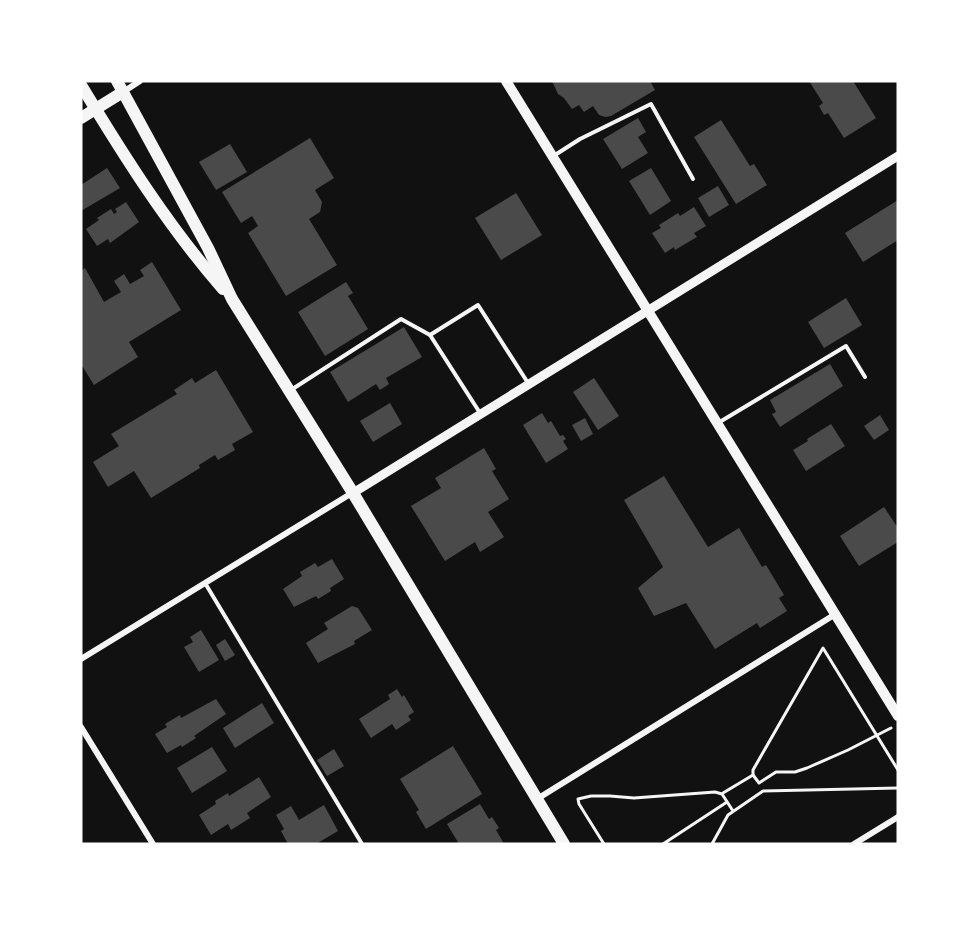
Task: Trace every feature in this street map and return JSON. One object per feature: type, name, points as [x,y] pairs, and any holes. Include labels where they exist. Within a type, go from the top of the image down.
[{"type":"main road","points":[[506,81],[834,615],[894,699],[898,716]]},
{"type":"main road","points":[[81,85],[161,213],[232,299]]},
{"type":"main road","points":[[81,118],[95,109],[120,86],[208,248],[232,299],[353,493],[564,844]]},
{"type":"street","points":[[120,86],[140,81]]},
{"type":"street","points":[[81,659],[898,156]]},
{"type":"street","points":[[537,799],[834,615]]},
{"type":"street","points":[[81,727],[153,844]]},
{"type":"street","points":[[854,844],[898,817]]},
{"type":"lane","points":[[551,157],[580,139],[651,104],[693,179]]},
{"type":"lane","points":[[430,335],[478,304],[528,383]]},
{"type":"lane","points":[[290,391],[401,319],[430,335],[480,413]]},
{"type":"lane","points":[[717,423],[846,346],[865,377]]},
{"type":"lane","points":[[205,584],[362,844]]},
{"type":"path","points":[[763,791],[753,775],[753,770],[823,648],[898,770]]},
{"type":"path","points":[[759,783],[776,772],[795,772],[807,768],[898,724]]},
{"type":"path","points":[[722,794],[753,775]]},
{"type":"path","points":[[712,844],[728,815],[763,791],[898,788]]},
{"type":"path","points":[[604,844],[578,799],[610,795],[634,798],[715,792],[722,794],[733,811]]},
{"type":"path","points":[[663,844],[727,802]]},
{"type":"building","points":[[552,81],[650,81],[655,90],[611,116],[605,117],[599,115],[593,106],[584,112],[579,105],[572,109],[558,94]]},
{"type":"building","points":[[809,81],[853,81],[876,118],[844,138],[828,113],[824,115],[819,106],[823,103]]},
{"type":"building","points":[[638,118],[646,132],[638,137],[648,153],[622,169],[603,139]]},
{"type":"building","points":[[721,120],[750,166],[754,164],[767,185],[736,204],[694,137]]},
{"type":"building","points":[[310,138],[334,178],[315,190],[322,202],[320,212],[309,219],[337,265],[286,296],[248,233],[258,226],[252,216],[241,223],[222,192]]},
{"type":"building","points":[[230,144],[247,172],[216,190],[199,162]]},
{"type":"building","points":[[107,168],[120,188],[81,211],[81,185]]},
{"type":"building","points":[[651,168],[671,201],[650,215],[629,181]]},
{"type":"building","points":[[718,186],[729,205],[709,217],[698,198]]},
{"type":"building","points":[[516,193],[542,235],[501,260],[475,218]]},
{"type":"building","points":[[898,200],[898,240],[863,262],[845,233]]},
{"type":"building","points":[[126,202],[139,222],[110,243],[108,239],[97,246],[86,229],[111,209],[114,214],[117,212],[115,209]]},
{"type":"building","points":[[694,207],[706,226],[694,233],[697,237],[665,253],[652,233],[661,228],[659,225],[678,213],[680,216]]},
{"type":"building","points":[[152,262],[181,310],[129,342],[138,357],[94,385],[81,364],[81,271],[85,268],[104,302],[121,292],[114,281],[124,274],[130,284],[144,276],[140,270]]},
{"type":"building","points":[[346,282],[353,293],[348,296],[368,329],[325,356],[298,312]]},
{"type":"building","points":[[846,298],[862,325],[824,348],[808,322]]},
{"type":"building","points":[[404,327],[422,357],[386,378],[389,384],[380,390],[376,384],[348,402],[330,372]]},
{"type":"building","points":[[830,364],[843,386],[780,427],[772,414],[776,412],[770,400]]},
{"type":"building","points":[[216,370],[253,432],[232,444],[235,450],[218,460],[215,455],[199,465],[200,468],[151,498],[134,471],[108,487],[93,462],[119,446],[111,434],[177,394],[174,390],[192,378],[195,383]]},
{"type":"building","points":[[594,378],[619,416],[598,430],[573,392]]},
{"type":"building","points":[[390,403],[402,424],[373,442],[360,421]]},
{"type":"building","points":[[542,413],[548,423],[551,421],[560,436],[563,435],[566,439],[563,441],[568,449],[546,463],[523,425]]},
{"type":"building","points":[[880,415],[889,430],[874,440],[864,426]]},
{"type":"building","points":[[585,418],[593,434],[581,441],[572,425]]},
{"type":"building","points":[[831,424],[845,446],[806,471],[793,450]]},
{"type":"building","points":[[484,448],[496,469],[492,471],[509,499],[488,512],[504,537],[480,552],[475,542],[445,561],[411,506],[441,488],[435,478]]},
{"type":"building","points":[[664,476],[708,547],[739,528],[762,567],[766,565],[784,595],[779,598],[787,611],[760,628],[757,623],[715,649],[686,603],[654,616],[638,588],[663,567],[624,500]]},
{"type":"building","points":[[884,507],[898,528],[898,542],[859,566],[840,536]]},
{"type":"building","points":[[332,559],[344,579],[318,599],[316,596],[294,607],[283,589],[302,576],[300,572],[315,563],[318,567]]},
{"type":"building","points":[[352,606],[358,608],[372,630],[354,641],[355,644],[318,663],[306,643],[328,629],[324,623]]},
{"type":"building","points":[[201,630],[219,660],[199,672],[184,647],[193,642],[190,637]]},
{"type":"building","points":[[225,639],[235,655],[225,661],[216,645]]},
{"type":"building","points":[[397,689],[402,697],[404,695],[414,712],[408,716],[411,720],[396,730],[392,724],[371,738],[359,719],[390,699],[388,695]]},
{"type":"building","points":[[216,699],[226,714],[194,736],[196,738],[167,753],[155,734],[167,727],[165,724],[180,715],[181,718]]},
{"type":"building","points":[[262,703],[274,723],[235,748],[223,728]]},
{"type":"building","points":[[453,746],[482,794],[426,829],[416,812],[419,810],[400,779]]},
{"type":"building","points":[[212,747],[227,771],[192,793],[177,768]]},
{"type":"building","points":[[334,749],[344,766],[327,776],[317,760]]},
{"type":"building","points":[[259,777],[271,797],[247,813],[250,818],[231,830],[228,824],[211,835],[199,815],[216,804],[215,801],[228,793],[229,796]]},
{"type":"building","points":[[480,804],[489,819],[492,817],[499,828],[496,830],[503,842],[500,844],[459,844],[447,824]]},
{"type":"building","points":[[324,805],[338,831],[316,844],[288,844],[281,831],[284,829],[276,815],[291,806],[299,820]]}]
